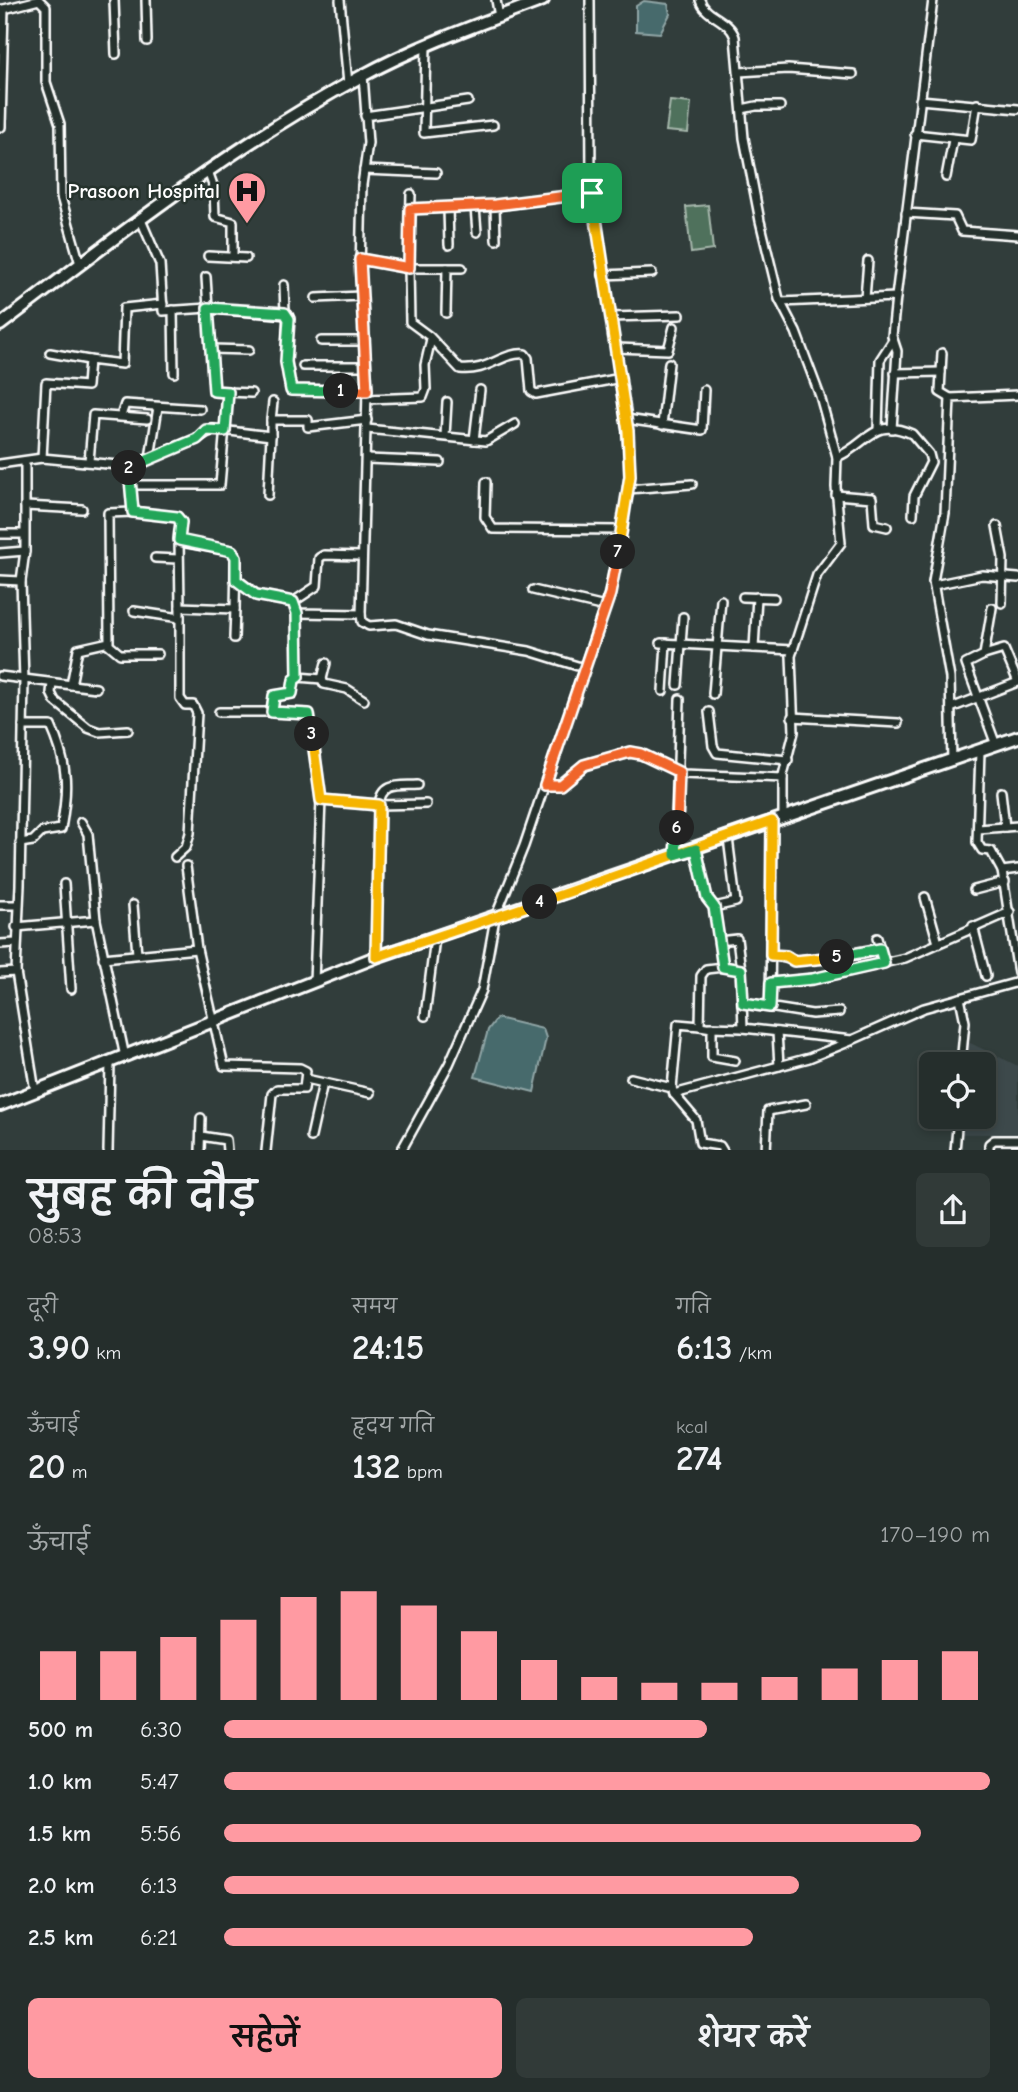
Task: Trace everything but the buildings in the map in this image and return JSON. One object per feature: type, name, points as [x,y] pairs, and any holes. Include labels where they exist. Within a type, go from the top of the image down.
[{"type":"main road","points":[[0,325],[208,171],[363,75],[426,46],[542,0]]},
{"type":"main road","points":[[0,1105],[376,957],[1018,737]]},
{"type":"street","points":[[114,0],[116,54]]},
{"type":"street","points":[[146,0],[147,41]]},
{"type":"street","points":[[340,0],[348,84]]},
{"type":"street","points":[[496,0],[499,17]]},
{"type":"street","points":[[401,1150],[449,1064],[482,990],[495,918],[545,785],[605,607],[622,530],[628,489],[626,419],[592,193],[590,0]]},
{"type":"street","points":[[700,0],[702,6],[733,31],[760,221],[781,302],[820,396],[837,457],[836,495],[841,544],[817,575],[793,650],[790,678],[793,743],[783,778],[778,819],[770,1007]]},
{"type":"street","points":[[878,429],[880,360],[893,340],[915,134],[933,0]]},
{"type":"street","points":[[1,127],[2,10],[46,1],[46,82],[61,131],[61,197],[80,264]]},
{"type":"street","points":[[426,46],[424,133],[493,125]]},
{"type":"street","points":[[739,72],[788,69],[852,74]]},
{"type":"street","points":[[363,75],[368,143],[364,170],[360,259],[367,395],[367,459],[360,556],[362,622],[369,626],[396,624],[428,635],[528,651],[584,668]]},
{"type":"street","points":[[920,100],[1018,109]]},
{"type":"street","points":[[365,116],[468,101]]},
{"type":"street","points":[[915,134],[971,140],[977,104]]},
{"type":"street","points":[[742,109],[756,106],[780,107]]},
{"type":"street","points":[[946,177],[953,140]]},
{"type":"street","points":[[364,170],[436,173]]},
{"type":"street","points":[[208,171],[214,188],[215,217],[233,222],[233,257]]},
{"type":"street","points":[[410,209],[495,205],[592,193]]},
{"type":"street","points":[[411,194],[410,322],[460,369],[486,368],[508,356],[525,354],[528,358],[531,391],[536,394],[621,378]]},
{"type":"street","points":[[495,205],[496,240]]},
{"type":"street","points":[[475,206],[477,232]]},
{"type":"street","points":[[448,208],[449,245]]},
{"type":"street","points":[[906,213],[955,216],[962,231],[1018,235]]},
{"type":"street","points":[[141,220],[160,264],[163,311],[208,308],[285,313]]},
{"type":"street","points":[[208,256],[246,258]]},
{"type":"street","points":[[360,259],[409,268],[462,268]]},
{"type":"street","points":[[865,298],[868,261]]},
{"type":"street","points":[[446,313],[447,268]]},
{"type":"street","points":[[603,275],[652,273]]},
{"type":"street","points":[[206,277],[214,391],[251,393]]},
{"type":"street","points":[[284,285],[285,313],[289,319],[286,362],[291,390],[423,397],[426,389],[425,365],[431,339]]},
{"type":"street","points":[[316,298],[361,296]]},
{"type":"street","points":[[781,302],[897,297]]},
{"type":"street","points":[[50,353],[122,364],[124,308],[163,304]]},
{"type":"street","points":[[173,310],[174,373]]},
{"type":"street","points":[[611,317],[680,315]]},
{"type":"street","points":[[617,348],[668,350],[674,327]]},
{"type":"street","points":[[892,429],[897,348],[893,340]]},
{"type":"street","points":[[321,341],[363,341]]},
{"type":"street","points":[[212,349],[249,350]]},
{"type":"street","points":[[942,353],[940,394],[950,398],[1018,395]]},
{"type":"street","points":[[41,458],[46,383],[86,386],[89,360]]},
{"type":"street","points":[[662,425],[669,363]]},
{"type":"street","points":[[303,366],[364,366]]},
{"type":"street","points":[[895,373],[941,372]]},
{"type":"street","points":[[474,440],[480,390]]},
{"type":"street","points":[[626,419],[702,430],[704,390]]},
{"type":"street","points":[[131,485],[220,485],[228,392]]},
{"type":"street","points":[[950,398],[945,513],[934,585],[950,678],[952,761]]},
{"type":"street","points":[[268,495],[273,402]]},
{"type":"street","points":[[445,436],[447,402]]},
{"type":"street","points":[[121,416],[125,404],[200,408]]},
{"type":"street","points":[[150,458],[159,407]]},
{"type":"street","points":[[89,461],[93,415],[147,419]]},
{"type":"street","points":[[271,420],[308,420],[308,427],[367,425],[474,440],[491,440],[514,424]]},
{"type":"street","points":[[837,457],[853,451],[867,434],[878,429],[912,434],[931,458],[914,496],[913,514]]},
{"type":"street","points":[[0,464],[41,458],[129,466],[197,439],[206,430],[271,436]]},
{"type":"street","points":[[367,459],[440,462]]},
{"type":"street","points":[[25,461],[25,551],[21,581],[24,681],[16,972],[35,1091]]},
{"type":"street","points":[[129,466],[133,512]]},
{"type":"street","points":[[486,482],[485,517],[493,529],[622,530]]},
{"type":"street","points":[[628,489],[692,484]]},
{"type":"street","points":[[836,495],[872,498],[874,524],[887,527]]},
{"type":"street","points":[[25,506],[82,509]]},
{"type":"street","points":[[108,644],[107,516],[112,512],[133,512],[177,517],[181,522],[178,559],[180,698],[185,705],[193,705],[197,713],[189,841],[176,858]]},
{"type":"street","points":[[997,526],[1003,553],[1002,603]]},
{"type":"street","points":[[0,534],[24,534]]},
{"type":"street","points":[[179,540],[232,551],[236,557],[234,638]]},
{"type":"street","points":[[0,553],[25,551]]},
{"type":"street","points":[[236,580],[256,595],[293,602],[317,586],[319,558],[324,555],[360,556]]},
{"type":"street","points":[[155,558],[178,559]]},
{"type":"street","points":[[934,585],[970,576],[1018,579]]},
{"type":"street","points":[[0,580],[21,581]]},
{"type":"street","points":[[533,590],[605,607]]},
{"type":"street","points":[[743,597],[774,598]]},
{"type":"street","points":[[754,648],[757,597]]},
{"type":"street","points":[[713,694],[721,600]]},
{"type":"street","points":[[293,602],[297,613],[298,677]]},
{"type":"street","points":[[180,607],[235,609]]},
{"type":"street","points":[[984,655],[992,608]]},
{"type":"street","points":[[134,611],[180,618]]},
{"type":"street","points":[[297,613],[361,614]]},
{"type":"street","points":[[678,685],[683,617]]},
{"type":"street","points":[[663,691],[664,643],[793,650]]},
{"type":"street","points":[[71,685],[78,649],[108,644],[120,654],[158,654]]},
{"type":"street","points":[[951,708],[978,697],[1018,682],[1004,649],[966,664],[978,697],[996,745]]},
{"type":"street","points":[[326,663],[322,678],[324,684],[346,689],[364,700]]},
{"type":"street","points":[[0,676],[96,688]]},
{"type":"street","points":[[272,712],[274,696],[292,693],[294,680],[298,677],[322,678]]},
{"type":"street","points":[[52,683],[52,698],[88,728],[99,732],[128,730]]},
{"type":"street","points":[[675,855],[680,699]]},
{"type":"street","points":[[219,712],[309,714],[321,800],[314,982]]},
{"type":"street","points":[[709,712],[713,746],[717,753],[788,760]]},
{"type":"street","points":[[792,717],[898,723]]},
{"type":"street","points":[[20,843],[33,841],[42,832],[61,829],[68,795],[58,742],[51,726],[23,726]]},
{"type":"street","points":[[981,751],[979,847],[991,851],[1002,871],[1009,902],[1018,973]]},
{"type":"street","points":[[545,785],[560,785],[584,765],[630,752],[641,754],[679,772],[783,778]]},
{"type":"street","points":[[376,957],[379,805],[382,791],[387,787],[417,785]]},
{"type":"street","points":[[1002,792],[1005,827]]},
{"type":"street","points":[[321,800],[379,805],[426,804]]},
{"type":"street","points":[[81,822],[88,834],[96,920],[125,1057]]},
{"type":"street","points":[[978,829],[1018,826]]},
{"type":"street","points":[[714,907],[736,902],[728,838]]},
{"type":"street","points":[[696,849],[707,898],[714,907],[723,967]]},
{"type":"street","points":[[186,866],[197,949],[224,1066],[300,1068],[306,1071],[302,1090],[274,1091],[266,1150]]},
{"type":"street","points":[[1002,871],[1018,869]]},
{"type":"street","points":[[974,890],[1004,882]]},
{"type":"street","points":[[64,884],[71,989]]},
{"type":"street","points":[[925,897],[938,943]]},
{"type":"street","points":[[1009,902],[1018,898]]},
{"type":"street","points":[[0,905],[18,905]]},
{"type":"street","points":[[132,905],[137,954]]},
{"type":"street","points":[[771,983],[813,979],[914,955],[973,926],[1010,912]]},
{"type":"street","points":[[16,927],[96,920]]},
{"type":"street","points":[[973,926],[986,976]]},
{"type":"street","points":[[425,1016],[435,938]]},
{"type":"street","points":[[877,938],[884,963]]},
{"type":"street","points":[[719,941],[737,939],[743,1028]]},
{"type":"street","points":[[0,944],[16,943]]},
{"type":"street","points":[[103,958],[197,949]]},
{"type":"street","points":[[771,955],[798,961],[863,954],[880,949]]},
{"type":"street","points":[[700,1026],[701,976],[706,969],[723,967],[741,970]]},
{"type":"street","points":[[0,973],[16,972]]},
{"type":"street","points":[[631,1078],[673,1091],[779,1066],[809,1058],[918,1011],[1018,982]]},
{"type":"street","points":[[960,998],[965,1022],[962,1052]]},
{"type":"street","points":[[743,1003],[812,1014],[839,1012]]},
{"type":"street","points":[[723,1150],[720,1146],[700,1143],[696,1119],[673,1091],[678,1024],[852,1040]]},
{"type":"street","points":[[710,1027],[712,1057],[735,1061]]},
{"type":"street","points":[[777,1032],[779,1066]]},
{"type":"street","points":[[108,1150],[110,1063]]},
{"type":"street","points":[[306,1079],[370,1093]]},
{"type":"street","points":[[311,1137],[323,1083]]},
{"type":"street","points":[[766,1150],[768,1111],[806,1104]]},
{"type":"street","points":[[200,1150],[201,1118]]},
{"type":"street","points":[[956,1150],[957,1129]]},
{"type":"street","points":[[201,1136],[226,1140],[228,1150]]},
{"type":"street","points":[[989,1150],[989,1144],[994,1140],[1018,1140]]},
{"type":"shaded area","points":[[968,1042],[989,1052],[968,1052]]},
{"type":"shaded area","points":[[996,1055],[1018,1066],[1018,1134],[959,1134],[960,1129],[996,1129]]},
{"type":"green space","points":[[670,101],[691,103],[688,133],[666,131]]},
{"type":"green space","points":[[708,205],[713,250],[691,253],[686,207]]},
{"type":"water","points":[[644,1],[668,4],[670,14],[660,33],[636,31],[636,6]]},
{"type":"water","points":[[497,1018],[543,1029],[546,1038],[534,1092],[475,1077],[488,1030]]},
{"type":"place","name":"Prasoon Hospital","points":[[247,225]]},
{"type":"route","points":[[592,193],[495,205],[410,209],[409,268],[360,259],[367,391],[291,390],[286,362],[288,315],[224,307],[208,308],[214,391],[228,392],[225,431],[206,430],[197,439],[129,466],[133,512],[177,517],[181,522],[179,540],[232,551],[236,557],[236,580],[256,595],[293,602],[297,613],[298,677],[294,680],[292,693],[274,696],[272,712],[309,714],[321,800],[379,805],[380,874],[376,957],[495,918],[612,876],[675,855],[728,838],[772,821],[771,955],[786,956],[798,961],[863,954],[880,949],[884,963],[813,979],[771,983],[770,1007],[743,1003],[741,970],[723,967],[714,907],[707,898],[696,849],[675,855],[679,772],[641,754],[630,752],[584,765],[565,783],[556,787],[545,785],[610,594],[630,476],[620,362],[605,287],[592,193]]}]
